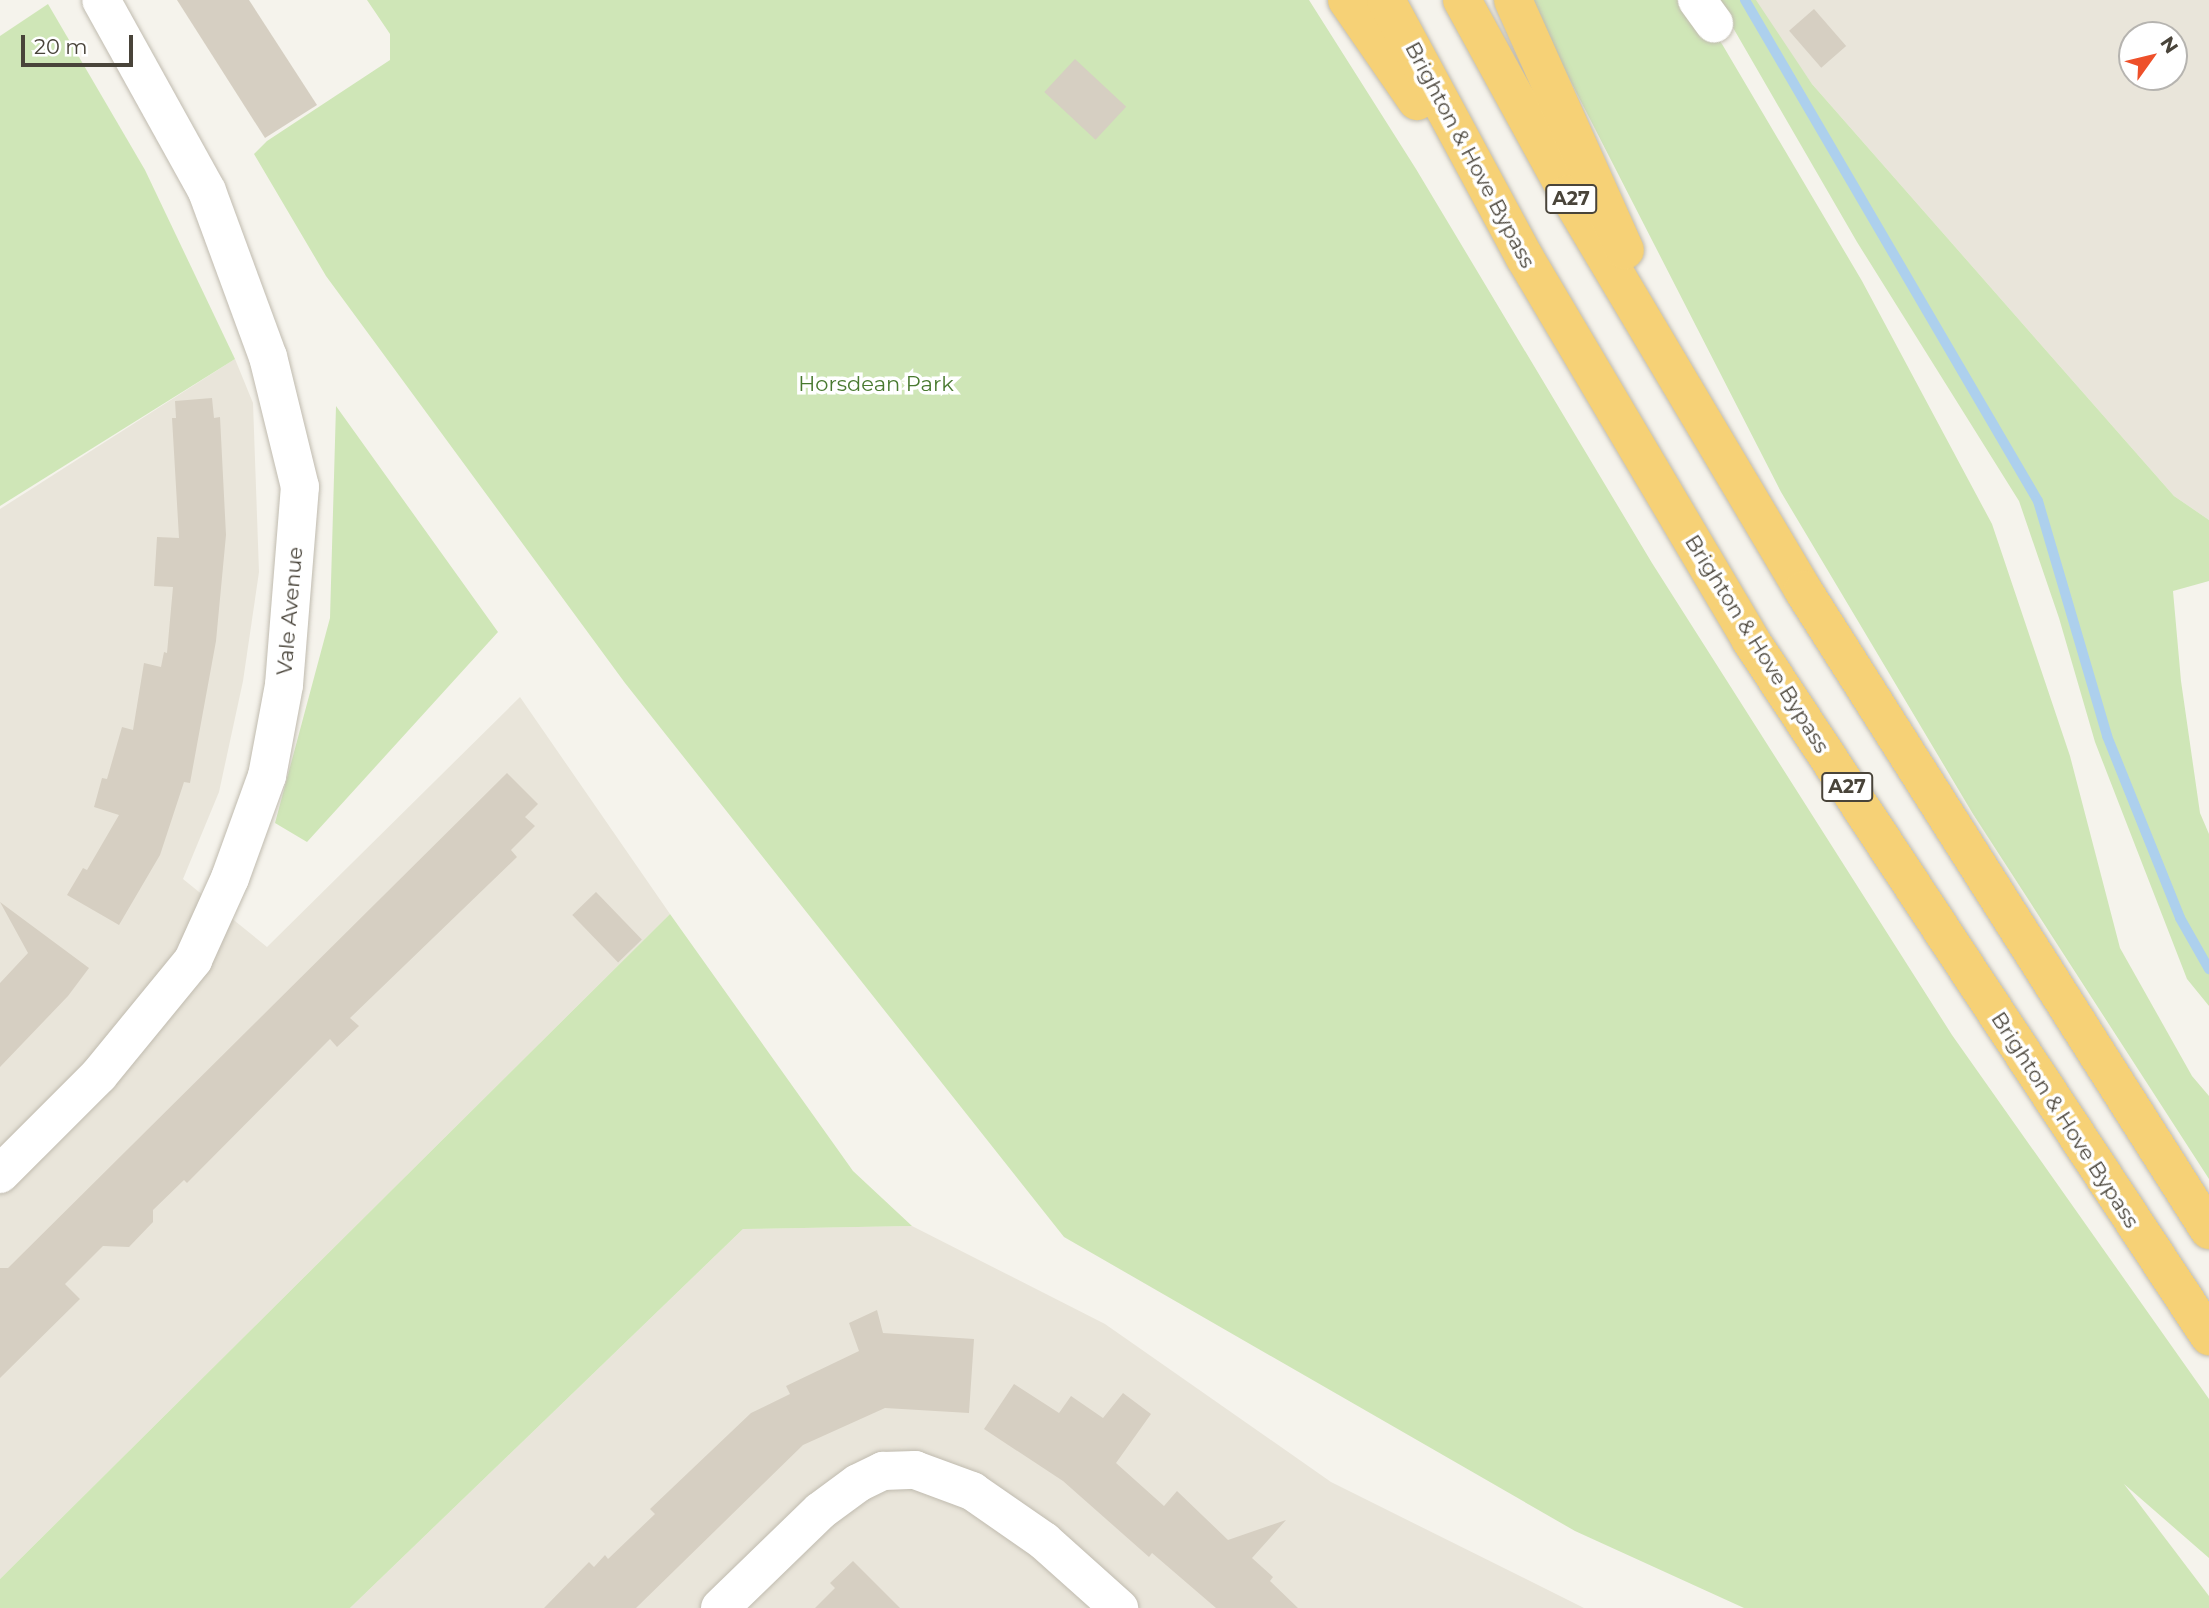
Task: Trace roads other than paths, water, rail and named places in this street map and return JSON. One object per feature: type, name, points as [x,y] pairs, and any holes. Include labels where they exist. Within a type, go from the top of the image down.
[{"type":"highway","name":"A27","points":[[1347,0],[1525,258]]},
{"type":"highway","name":"Brighton & Hove Bypass","points":[[1386,0],[1525,258],[1750,639],[2209,1336]]},
{"type":"highway","name":"A27","points":[[1462,0],[1568,194],[1803,590],[2209,1230]]},
{"type":"highway","name":"A27","points":[[1513,0],[1688,393]]},
{"type":"street","name":"Vale Avenue","points":[[0,1174],[99,1075],[193,960],[230,878],[267,776],[284,685],[300,487],[268,357],[207,191],[101,0]]},
{"type":"street","points":[[720,1608],[820,1511],[858,1483],[883,1471],[915,1470],[972,1491],[1044,1541],[1119,1608]]},
{"type":"waterway","points":[[1745,0],[2038,501],[2107,736],[2180,918],[2209,969]]},
{"type":"park label","name":"Horsdean Park","points":[[876,384]]}]
